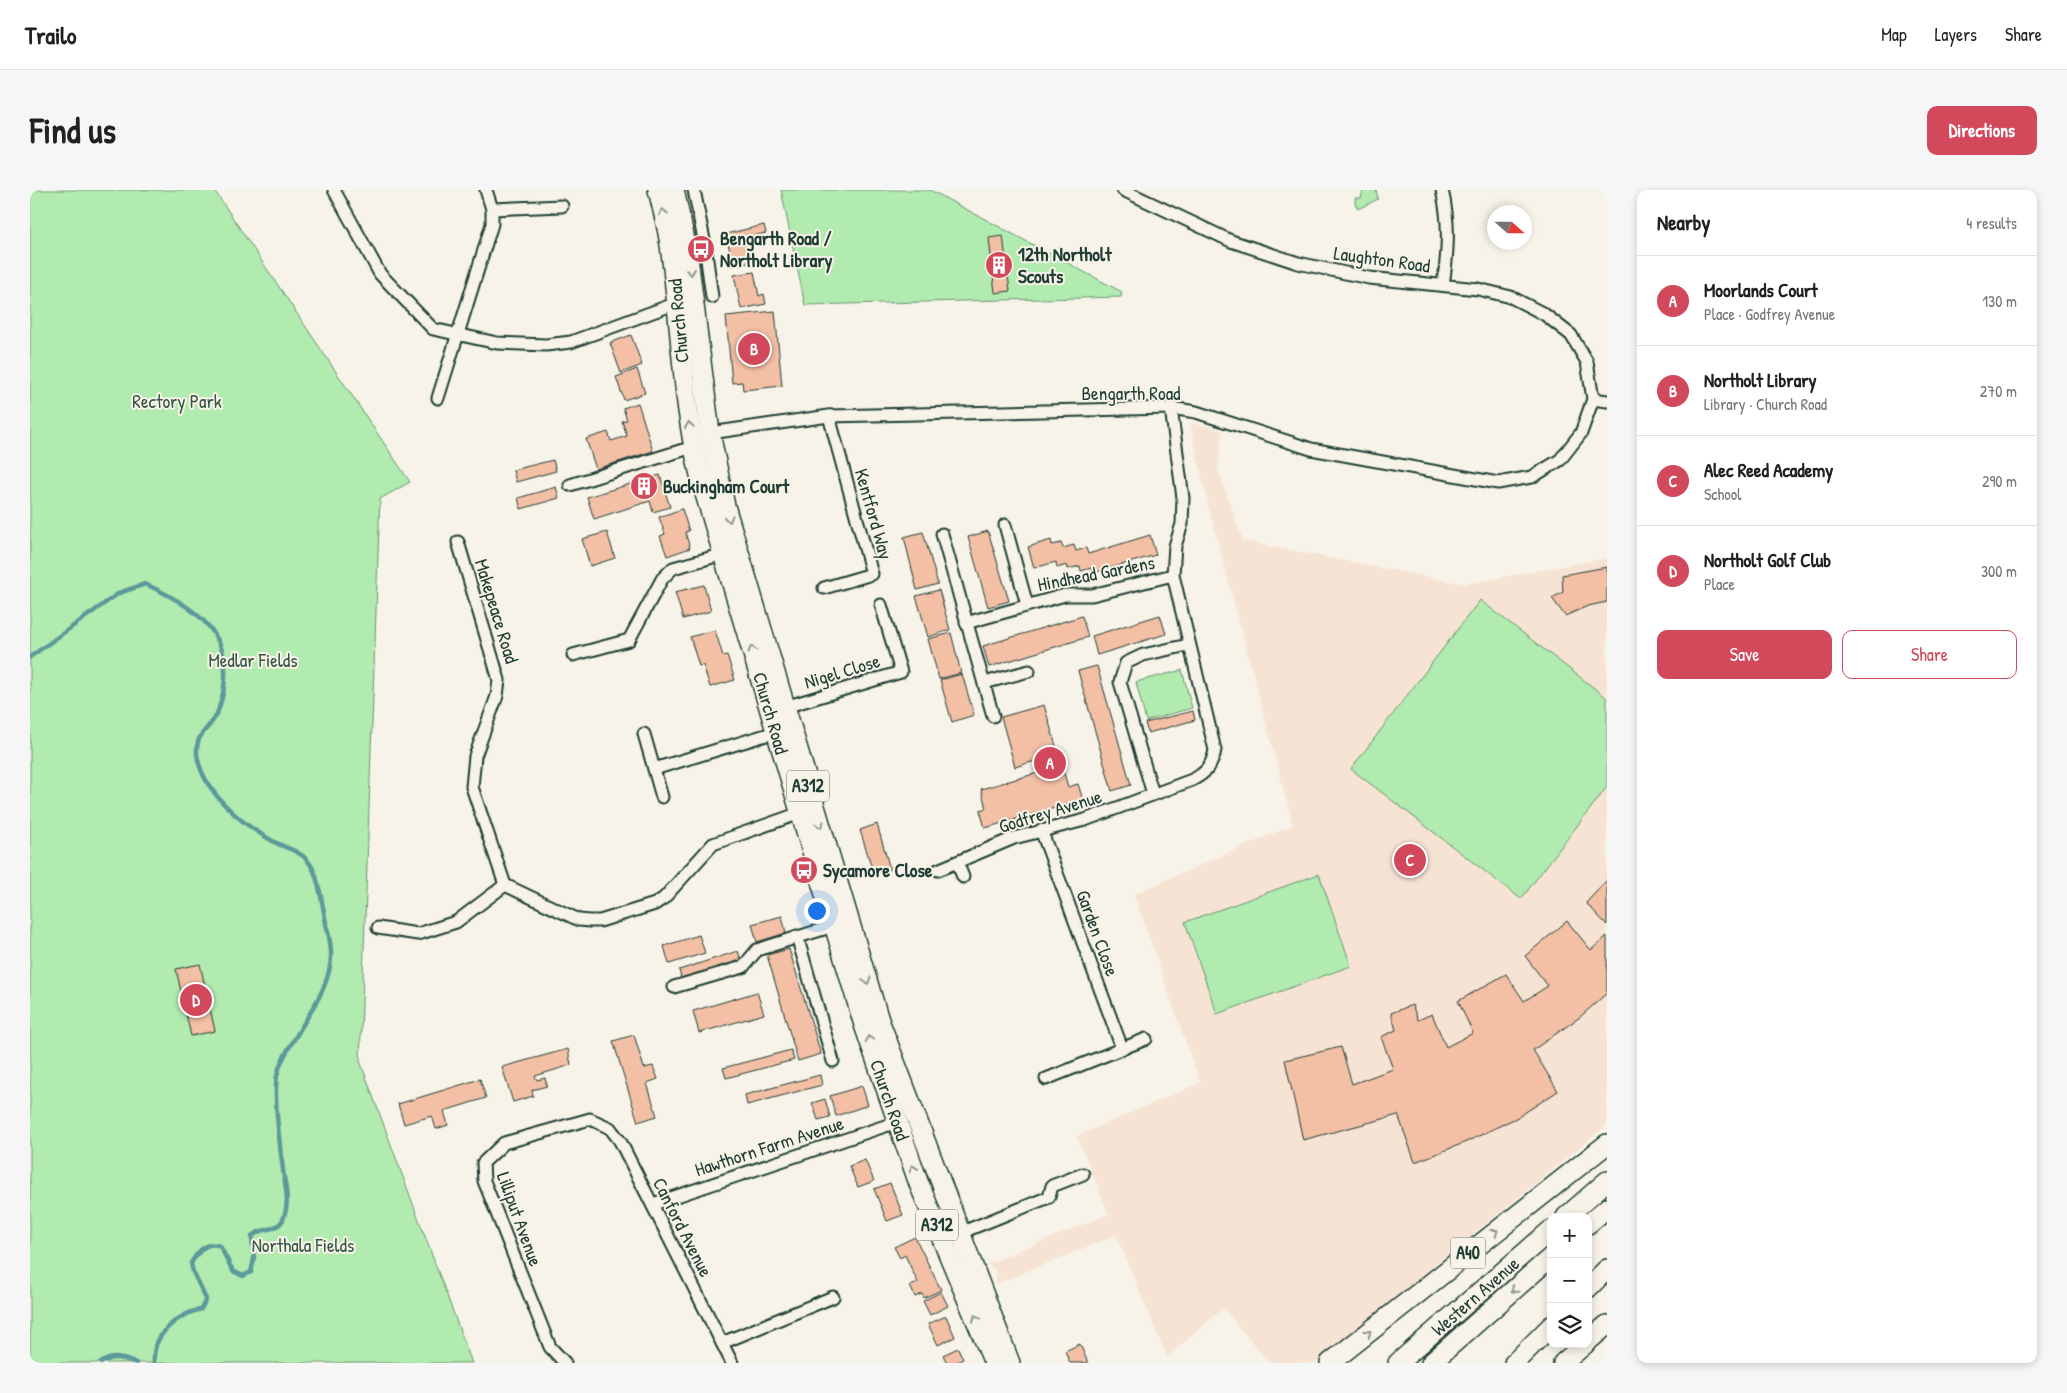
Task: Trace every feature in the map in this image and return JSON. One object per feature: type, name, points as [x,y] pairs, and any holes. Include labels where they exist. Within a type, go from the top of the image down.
[{"type":"highway","name":"Church Road","points":[[658,190],[671,252],[681,363],[692,447],[833,926],[897,1122],[919,1184],[994,1363]]},
{"type":"highway","name":"Church Road","points":[[674,190],[695,298],[710,433],[725,506],[879,1020],[1010,1363]]},
{"type":"highway","name":"A40","points":[[1330,1363],[1607,1144]]},
{"type":"highway","points":[[1570,1213],[1607,1180]]},
{"type":"highway","points":[[1592,1221],[1607,1208]]},
{"type":"highway","name":"Western Avenue","points":[[1398,1363],[1547,1233]]},
{"type":"highway","name":"Western Avenue","points":[[1431,1363],[1547,1262]]},
{"type":"highway","points":[[1592,1284],[1607,1269]]},
{"type":"highway","points":[[1592,1338],[1607,1325]]},
{"type":"highway","points":[[1514,1363],[1547,1330]]},
{"type":"highway","points":[[1563,1363],[1580,1348]]},
{"type":"street","points":[[334,190],[380,274],[433,329],[458,333],[497,344],[546,345],[571,342],[677,303]]},
{"type":"street","points":[[438,398],[492,224],[492,209],[486,190]]},
{"type":"street","name":"Church Road","points":[[694,190],[705,245],[712,297]]},
{"type":"street","name":"Laughton Road","points":[[1123,190],[1231,241],[1298,263],[1369,278],[1478,289],[1511,297],[1544,314],[1571,335],[1587,362],[1593,399]]},
{"type":"street","points":[[1442,190],[1447,212],[1449,247],[1444,286]]},
{"type":"street","points":[[492,209],[562,206]]},
{"type":"street","points":[[1593,399],[1607,401]]},
{"type":"street","name":"Bengarth Road","points":[[710,433],[829,416],[1171,408],[1196,412],[1311,449],[1498,483],[1532,477],[1560,460],[1581,433],[1593,399]]},
{"type":"street","name":"Godfrey Avenue","points":[[938,870],[1014,838],[1085,820],[1192,780],[1204,774],[1212,763],[1215,750],[1188,645],[1173,575],[1175,546],[1182,524],[1183,498],[1171,408]]},
{"type":"street","name":"Kentford Way","points":[[824,588],[872,574],[829,416]]},
{"type":"street","points":[[570,485],[683,450]]},
{"type":"street","name":"Hindhead Gardens","points":[[1006,525],[1027,605]]},
{"type":"street","points":[[942,534],[993,716]]},
{"type":"street","name":"Makepeace Road","points":[[458,542],[499,680],[497,696],[475,756],[472,787],[505,884]]},
{"type":"street","points":[[573,655],[629,640],[662,579],[673,568],[724,554]]},
{"type":"street","name":"Hindhead Gardens","points":[[966,623],[1065,595],[1092,595],[1173,575]]},
{"type":"street","name":"Nigel Close","points":[[785,707],[901,672],[882,605]]},
{"type":"street","points":[[1153,794],[1120,682],[1126,663],[1143,655],[1188,645]]},
{"type":"street","points":[[984,683],[1030,671]]},
{"type":"street","points":[[654,769],[776,732]]},
{"type":"street","points":[[644,734],[662,797]]},
{"type":"street","points":[[378,928],[418,934],[456,922],[505,884],[579,920],[600,921],[655,904],[664,898],[713,844],[800,813]]},
{"type":"street","name":"Garden Close","points":[[1041,830],[1122,1048]]},
{"type":"street","points":[[957,862],[963,877]]},
{"type":"street","points":[[674,988],[743,967],[757,950],[833,926]]},
{"type":"street","points":[[797,936],[833,1062]]},
{"type":"street","points":[[1046,1079],[1146,1039]]},
{"type":"street","name":"Canford Avenue","points":[[590,1119],[610,1128],[620,1141],[732,1363]]},
{"type":"street","name":"Lilliput Avenue","points":[[565,1363],[550,1347],[484,1181],[483,1163],[504,1143],[590,1119]]},
{"type":"street","name":"Hawthorn Farm Avenue","points":[[653,1204],[897,1122]]},
{"type":"street","points":[[960,1233],[1049,1197],[1052,1186],[1083,1174]]},
{"type":"street","points":[[722,1343],[833,1297]]},
{"type":"shaded area","points":[[1190,423],[1222,430],[1218,469],[1243,541],[1464,584],[1607,558],[1607,1125],[1315,1363],[1270,1363],[1223,1308],[1167,1357],[1116,1235],[996,1284],[996,1270],[987,1264],[1109,1214],[1077,1136],[1200,1083],[1134,894],[1293,825],[1207,500]]},
{"type":"green space","points":[[30,190],[214,190],[410,482],[380,499],[360,1061],[472,1363],[30,1363]]},
{"type":"green space","points":[[781,190],[930,190],[1122,292],[1121,297],[805,305]]},
{"type":"green space","points":[[1363,190],[1376,190],[1378,199],[1358,209],[1355,198],[1361,198]]},
{"type":"green space","points":[[1480,600],[1607,698],[1607,787],[1521,899],[1351,769]]},
{"type":"green space","points":[[1182,670],[1192,708],[1146,721],[1136,682]]},
{"type":"green space","points":[[1319,874],[1351,966],[1217,1014],[1185,922]]},
{"type":"building","points":[[764,225],[766,233],[748,237],[753,262],[733,266],[726,234]]},
{"type":"building","name":"12th Northolt Scouts","points":[[1003,236],[1010,291],[995,293],[989,238]]},
{"type":"building","points":[[754,272],[759,296],[764,294],[766,304],[741,309],[734,275]]},
{"type":"building","points":[[775,311],[782,386],[743,390],[742,382],[732,383],[726,316]]},
{"type":"building","points":[[631,335],[642,365],[621,373],[610,343]]},
{"type":"building","points":[[637,369],[645,393],[624,400],[616,377]]},
{"type":"building","points":[[638,403],[653,451],[596,469],[586,439],[608,432],[611,441],[627,436],[622,421],[627,420],[623,408]]},
{"type":"building","points":[[553,460],[556,471],[516,482],[513,470]]},
{"type":"building","name":"Buckingham Court","points":[[660,475],[670,507],[653,512],[650,501],[594,519],[587,497]]},
{"type":"building","points":[[556,487],[559,498],[521,509],[518,498]]},
{"type":"building","points":[[682,509],[689,531],[685,532],[690,548],[667,556],[660,536],[665,534],[659,517]]},
{"type":"building","points":[[988,531],[1009,601],[988,607],[968,537]]},
{"type":"building","points":[[607,532],[615,558],[590,566],[582,539]]},
{"type":"building","points":[[923,532],[938,584],[917,590],[904,537]]},
{"type":"building","points":[[1150,535],[1156,555],[1093,573],[1091,568],[1081,571],[1080,566],[1068,569],[1067,565],[1057,568],[1056,562],[1034,568],[1028,547],[1051,540],[1052,545],[1061,543],[1063,548],[1074,545],[1076,551],[1086,548],[1088,554]]},
{"type":"building","points":[[1607,567],[1607,602],[1588,606],[1565,616],[1552,598],[1563,592],[1562,575]]},
{"type":"building","points":[[704,585],[711,611],[683,619],[675,592]]},
{"type":"building","points":[[939,590],[950,630],[928,637],[916,596]]},
{"type":"building","points":[[1160,615],[1166,634],[1097,655],[1092,636]]},
{"type":"building","points":[[1082,616],[1088,637],[989,667],[983,646]]},
{"type":"building","points":[[715,630],[723,656],[727,655],[735,680],[710,687],[703,665],[699,666],[690,637]]},
{"type":"building","points":[[951,633],[961,673],[939,679],[928,639]]},
{"type":"building","points":[[1097,666],[1131,785],[1112,791],[1078,671]]},
{"type":"building","points":[[962,674],[974,715],[952,722],[940,680]]},
{"type":"building","points":[[1044,705],[1068,787],[1078,784],[1083,800],[985,828],[980,810],[986,808],[981,789],[1041,772],[1038,760],[1015,767],[1001,717]]},
{"type":"building","points":[[1193,711],[1195,720],[1148,733],[1145,723]]},
{"type":"building","points":[[877,824],[890,869],[874,875],[860,830]]},
{"type":"building","points":[[1607,880],[1607,925],[1586,903]]},
{"type":"building","points":[[782,916],[786,933],[757,942],[752,924]]},
{"type":"building","points":[[1567,921],[1591,950],[1607,936],[1607,993],[1580,1017],[1533,1050],[1558,1091],[1518,1117],[1464,1143],[1415,1162],[1398,1115],[1303,1140],[1285,1060],[1341,1047],[1352,1084],[1393,1069],[1381,1037],[1396,1030],[1391,1013],[1412,1005],[1418,1020],[1432,1014],[1446,1047],[1473,1033],[1458,1001],[1506,974],[1524,1001],[1548,986],[1525,956]]},
{"type":"building","points":[[699,935],[705,953],[669,964],[664,946]]},
{"type":"building","points":[[789,949],[821,1054],[798,1061],[767,955]]},
{"type":"building","points":[[738,951],[741,960],[681,978],[679,970]]},
{"type":"building","points":[[200,964],[215,1031],[191,1036],[176,969]]},
{"type":"building","points":[[757,992],[764,1014],[699,1033],[693,1011]]},
{"type":"building","points":[[634,1035],[644,1068],[653,1066],[658,1079],[647,1083],[657,1116],[638,1122],[613,1041]]},
{"type":"building","points":[[568,1049],[571,1065],[535,1076],[537,1080],[545,1078],[547,1086],[532,1090],[533,1096],[513,1102],[502,1067]]},
{"type":"building","points":[[791,1050],[794,1060],[726,1078],[723,1068]]},
{"type":"building","points":[[820,1075],[822,1085],[747,1105],[745,1095]]},
{"type":"building","points":[[480,1079],[486,1098],[444,1111],[448,1125],[436,1129],[432,1116],[404,1124],[398,1104]]},
{"type":"building","points":[[862,1086],[868,1105],[836,1116],[830,1096]]},
{"type":"building","points":[[825,1099],[830,1117],[818,1120],[812,1103]]},
{"type":"building","points":[[865,1160],[874,1181],[858,1187],[849,1166]]},
{"type":"building","points":[[890,1183],[903,1215],[887,1221],[874,1189]]},
{"type":"building","points":[[915,1237],[941,1290],[924,1298],[922,1294],[915,1297],[910,1286],[918,1283],[905,1255],[900,1258],[894,1247]]},
{"type":"building","points":[[941,1292],[948,1306],[930,1315],[923,1301]]},
{"type":"building","points":[[946,1316],[955,1337],[938,1345],[928,1324]]},
{"type":"building","points":[[1080,1344],[1088,1363],[1070,1363],[1065,1351]]},
{"type":"building","points":[[958,1348],[963,1359],[955,1363],[947,1363],[943,1355]]},
{"type":"waterway","points":[[30,657],[119,593],[145,584],[185,605],[200,617],[213,631],[221,647],[225,666],[224,687],[218,711],[215,718],[203,732],[198,743],[198,760],[202,773],[217,796],[248,826],[306,858],[318,882],[330,940],[330,964],[325,985],[283,1058],[278,1072],[277,1118],[287,1199],[286,1211],[282,1222],[252,1236],[254,1259],[251,1272],[243,1276],[233,1271],[220,1246],[211,1245],[200,1251],[191,1263],[193,1272],[206,1299],[201,1309],[183,1316],[167,1328],[157,1344],[154,1353],[154,1363]]},
{"type":"waterway","points":[[101,1363],[105,1360],[118,1358],[136,1363]]},
{"type":"place","name":"Bengarth Road / Northolt Library","points":[[701,249]]},
{"type":"place","name":"12th Northolt Scouts","points":[[999,265]]},
{"type":"place","name":"Northolt Library","points":[[754,349]]},
{"type":"place","name":"Buckingham Court","points":[[644,486]]},
{"type":"place","name":"Moorlands Court","points":[[1050,763]]},
{"type":"place","name":"Alec Reed Academy","points":[[1410,860]]},
{"type":"place","name":"Sycamore Close","points":[[804,870]]},
{"type":"place","name":"Northolt Golf Club","points":[[196,1000]]},
{"type":"park label","name":"Rectory Park","points":[[177,401]]},
{"type":"park label","name":"Medlar Fields","points":[[253,660]]},
{"type":"park label","name":"Northala Fields","points":[[303,1245]]}]
